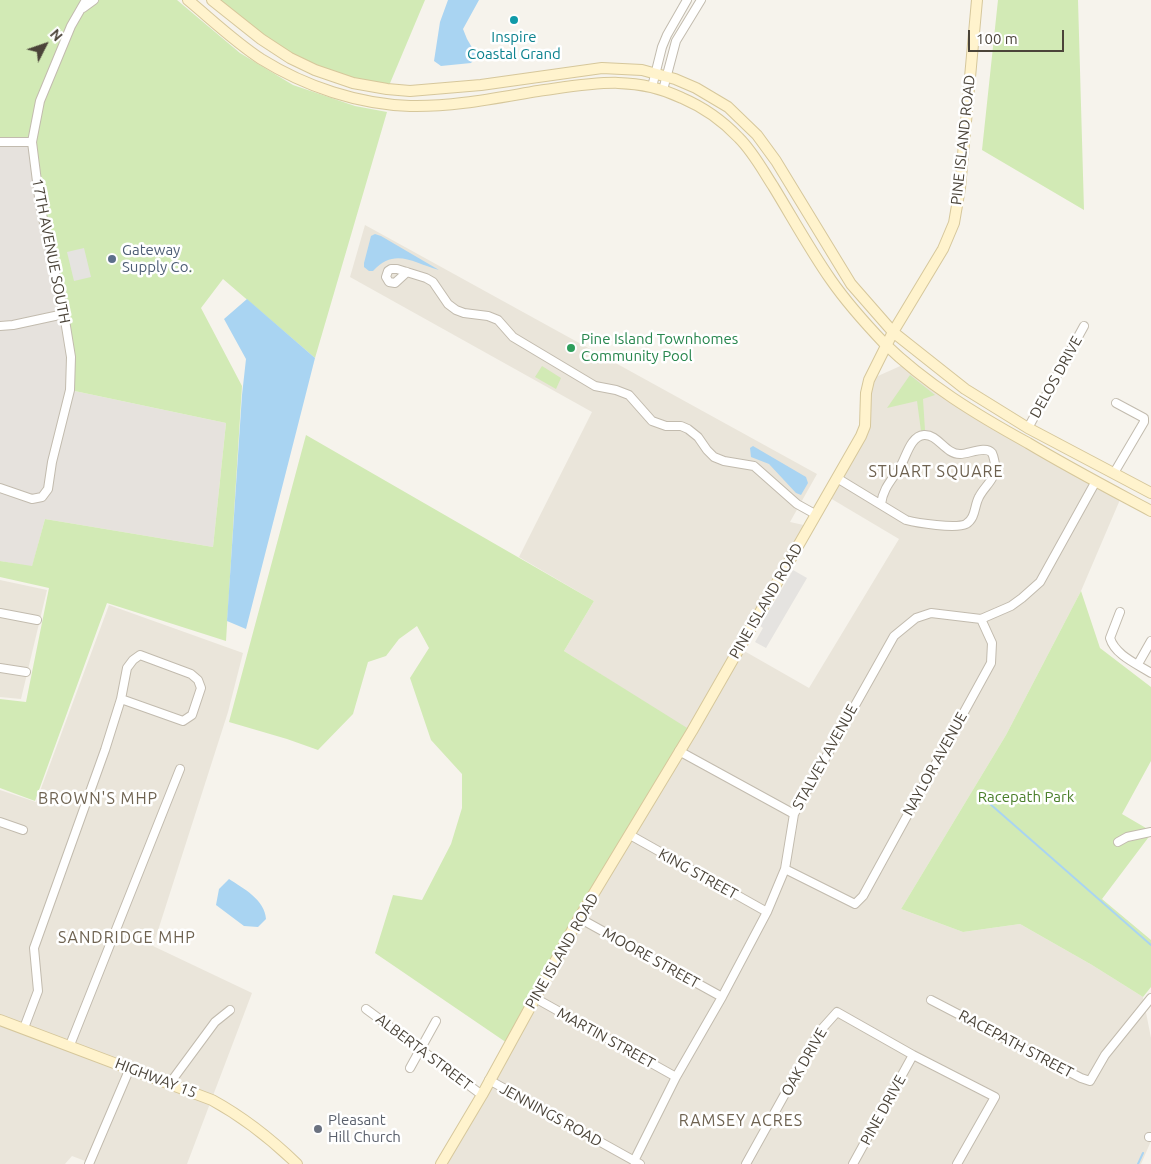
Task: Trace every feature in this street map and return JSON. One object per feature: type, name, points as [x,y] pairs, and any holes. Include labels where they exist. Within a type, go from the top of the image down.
[{"type":"main road","points":[[188,0],[261,58],[296,78],[346,96],[379,103],[411,106],[461,103],[590,84],[632,82],[663,90],[706,110],[739,138],[755,157],[830,279],[849,304],[886,344],[942,391],[978,416],[1151,511]]},
{"type":"main road","points":[[212,0],[261,39],[290,58],[315,70],[353,83],[410,91],[602,68],[642,70],[696,88],[728,107],[758,135],[776,161],[851,284],[893,332],[941,371],[1028,428],[1151,493]]},
{"type":"main road","name":"PINE ISLAND ROAD","points":[[441,1164],[482,1095],[579,918],[680,751],[861,436],[864,426],[866,393],[869,380],[886,344],[943,249],[954,222],[960,188],[977,0]]},
{"type":"main road","points":[[978,416],[982,406],[990,404]]},
{"type":"main road","name":"HIGHWAY 15","points":[[0,1020],[212,1100],[241,1116],[256,1127],[297,1164]]},
{"type":"street","name":"17TH AVENUE SOUTH","points":[[0,488],[32,499],[42,497],[48,489],[52,462],[70,390],[71,358],[64,314],[40,204],[32,142],[40,101],[71,26],[86,0]]},
{"type":"street","name":"17TH AVENUE SOUTH","points":[[81,10],[94,0]]},
{"type":"street","points":[[663,90],[676,42],[701,0]]},
{"type":"street","points":[[652,87],[667,35],[685,4],[694,12]]},
{"type":"street","points":[[0,142],[32,142]]},
{"type":"street","points":[[407,272],[433,282],[448,304],[456,310],[493,318],[502,324],[512,337],[595,386],[616,390],[629,395],[652,421],[658,424],[681,426],[688,429],[698,437],[710,454],[719,460],[754,466],[797,504],[815,514]]},
{"type":"street","points":[[0,326],[14,325],[64,314]]},
{"type":"street","name":"DELOS DRIVE","points":[[1028,428],[1084,326]]},
{"type":"street","points":[[1114,473],[1144,422],[1144,418],[1116,403]]},
{"type":"street","points":[[837,478],[906,520],[919,524],[961,526],[968,523],[974,516],[981,494],[992,481],[995,468],[994,456],[985,449],[968,454],[956,454],[932,437],[924,435],[917,437],[900,467],[886,486],[882,494],[881,504]]},
{"type":"street","points":[[981,619],[1011,606],[1040,582],[1096,481]]},
{"type":"street","points":[[1120,612],[1110,638],[1111,642],[1117,650],[1151,673]]},
{"type":"street","points":[[0,613],[37,620]]},
{"type":"street","name":"STALVEY AVENUE","points":[[637,1162],[676,1077],[722,997],[767,912],[785,869],[794,814],[894,636],[916,618],[931,613],[981,619]]},
{"type":"street","name":"NAYLOR AVENUE","points":[[785,869],[855,904],[863,896],[991,663],[992,643],[981,619]]},
{"type":"street","points":[[1138,664],[1151,640]]},
{"type":"street","points":[[24,1028],[38,991],[34,948],[105,750],[121,699],[127,668],[140,654],[191,674],[198,680],[201,688],[192,715],[183,721],[121,699]]},
{"type":"street","points":[[0,668],[26,672]]},
{"type":"street","points":[[680,751],[794,814]]},
{"type":"street","points":[[70,1045],[180,768]]},
{"type":"street","points":[[0,822],[23,830]]},
{"type":"street","points":[[1118,842],[1126,837],[1151,832]]},
{"type":"street","name":"KING STREET","points":[[630,835],[767,912]]},
{"type":"street","name":"MOORE STREET","points":[[579,918],[722,997]]},
{"type":"street","name":"MARTIN STREET","points":[[535,998],[676,1077]]},
{"type":"street","name":"RACEPATH STREET","points":[[931,1000],[1090,1081],[1105,1055],[1151,998]]},
{"type":"street","name":"ALBERTA STREET","points":[[366,1009],[482,1095]]},
{"type":"street","points":[[170,1083],[214,1022],[230,1010]]},
{"type":"street","name":"OAK DRIVE","points":[[746,1164],[820,1032],[837,1012],[914,1055]]},
{"type":"street","points":[[410,1068],[436,1021]]},
{"type":"street","points":[[914,1055],[994,1097],[956,1164]]},
{"type":"street","name":"PINE DRIVE","points":[[853,1164],[914,1055]]},
{"type":"street","points":[[89,1164],[130,1068]]},
{"type":"street","name":"JENNINGS ROAD","points":[[489,1080],[637,1162]]},
{"type":"shaded area","points":[[0,142],[32,142],[70,350],[70,390],[226,423],[213,547],[45,519],[32,567],[0,561]]},
{"type":"shaded area","points":[[365,225],[817,474],[790,522],[808,526],[739,648],[809,688],[899,539],[825,495],[861,436],[869,380],[907,363],[942,391],[1122,495],[1081,591],[1006,735],[901,909],[963,932],[1020,924],[1143,997],[1151,1038],[1151,1141],[1141,1164],[441,1164],[691,732],[564,651],[594,601],[519,557],[592,412],[350,277]]},
{"type":"shaded area","points":[[84,248],[91,277],[74,281],[67,252]]},
{"type":"shaded area","points":[[793,570],[807,578],[766,648],[755,642],[763,628],[760,626]]},
{"type":"shaded area","points":[[0,580],[47,590],[21,699],[0,697]]},
{"type":"shaded area","points":[[109,605],[243,653],[228,712],[153,946],[252,993],[187,1164],[93,1164],[72,1156],[65,1164],[0,1164],[0,790],[36,802]]},
{"type":"green space","points":[[0,0],[177,0],[240,53],[293,85],[355,106],[387,112],[315,358],[223,279],[201,308],[242,386],[226,641],[107,603],[35,801],[0,788],[0,699],[26,702],[49,588],[0,577],[0,561],[32,566],[45,519],[213,547],[226,423],[70,390],[71,357],[32,143],[0,142]]},
{"type":"green space","points":[[212,0],[425,0],[388,88],[353,83],[290,57]]},
{"type":"green space","points":[[998,0],[1078,0],[1084,210],[982,150]]},
{"type":"green space","points":[[542,366],[561,378],[556,389],[535,377]]},
{"type":"green space","name":"STUART SQUARE","points":[[910,375],[935,395],[923,399],[925,430],[921,431],[917,401],[887,408]]},
{"type":"green space","points":[[306,435],[594,601],[564,651],[692,731],[510,1045],[375,953],[393,895],[422,900],[451,844],[462,808],[462,774],[431,740],[410,678],[429,648],[417,626],[399,639],[386,656],[368,662],[353,714],[318,750],[229,722]]},
{"type":"green space","name":"Racepath Park","points":[[1081,591],[1100,648],[1151,687],[1151,761],[1122,814],[1151,831],[1151,834],[1102,899],[1151,940],[1151,987],[1143,997],[1020,924],[963,932],[901,909],[1006,735]]},
{"type":"water","points":[[448,0],[479,0],[463,29],[477,56],[471,63],[441,66],[434,61],[440,22]]},
{"type":"water","points":[[375,234],[439,270],[397,258],[381,264],[373,271],[369,271],[364,267],[364,263],[371,236]]},
{"type":"water","points":[[247,299],[315,358],[246,629],[227,621],[246,359],[224,319]]},
{"type":"water","points":[[753,446],[806,477],[808,483],[801,495],[796,493],[769,464],[751,457],[750,448]]},
{"type":"water","points":[[229,879],[252,895],[262,906],[266,919],[258,927],[244,926],[216,905],[219,889]]},
{"type":"waterway","points":[[989,803],[1151,945]]},
{"type":"waterway","points":[[1138,1164],[1143,1153]]},
{"type":"place","name":"Inspire Coastal Grand","points":[[514,20]]},
{"type":"place","name":"Gateway Supply Co.","points":[[112,259]]},
{"type":"place","name":"Pine Island Townhomes Community Pool","points":[[571,348]]},
{"type":"place","name":"Pleasant Hill Church","points":[[318,1129]]},
{"type":"district","name":"STUART SQUARE","points":[[936,472]]},
{"type":"district","name":"BROWN'S MHP","points":[[98,799]]},
{"type":"district","name":"SANDRIDGE MHP","points":[[127,938]]},
{"type":"district","name":"RAMSEY ACRES","points":[[741,1121]]}]
